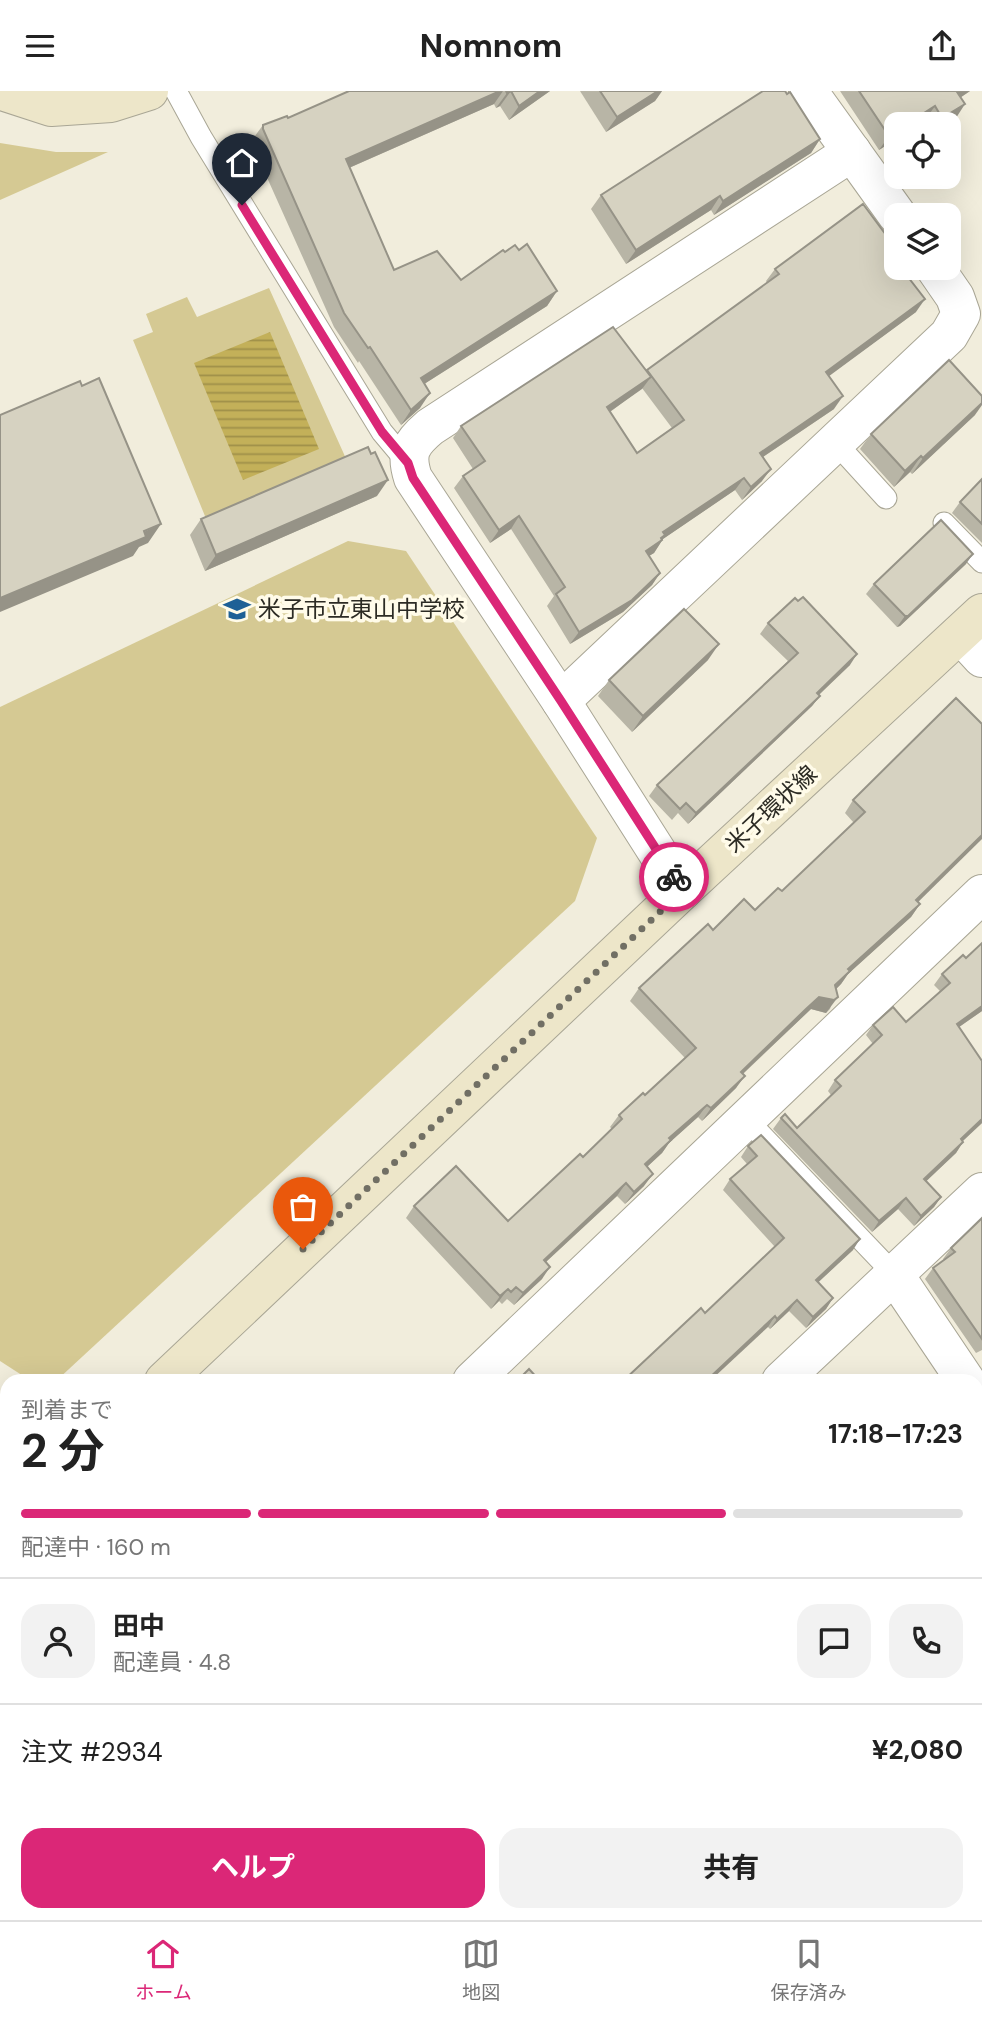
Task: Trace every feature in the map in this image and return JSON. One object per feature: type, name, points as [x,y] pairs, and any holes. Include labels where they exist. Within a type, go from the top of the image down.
[{"type":"main road","points":[[2,91],[51,107],[111,103],[149,91]]},
{"type":"main road","name":"米子環状線","points":[[171,1374],[682,891],[975,635]]},
{"type":"street","points":[[808,91],[888,203]]},
{"type":"street","points":[[682,891],[561,701],[413,478],[408,463],[411,447],[430,427],[852,152]]},
{"type":"street","points":[[561,701],[949,335],[961,314],[958,304],[943,280]]},
{"type":"street","points":[[479,1374],[982,894]]},
{"type":"street","points":[[788,1374],[982,1192]]},
{"type":"street","points":[[894,1274],[961,1374]]},
{"type":"lane","points":[[176,91],[201,137],[374,420],[408,463]]},
{"type":"lane","points":[[835,442],[887,498]]},
{"type":"lane","points":[[944,523],[982,562]]},
{"type":"lane","points":[[746,1119],[894,1274]]},
{"type":"shaded area","points":[[0,143],[56,152],[108,152],[0,200]]},
{"type":"shaded area","points":[[269,288],[348,463],[207,521],[133,340],[153,332],[146,314],[187,297],[197,317]]},
{"type":"shaded area","points":[[270,332],[319,449],[243,480],[194,363]]},
{"type":"shaded area","name":"米子市立東山中学校","points":[[348,541],[406,551],[597,838],[575,901],[64,1374],[20,1374],[0,1361],[0,707]]},
{"type":"building","points":[[349,91],[500,91],[346,159],[394,270],[437,251],[461,280],[503,250],[505,252],[515,245],[519,250],[527,244],[557,291],[421,378],[430,393],[411,410],[344,313],[263,129],[263,125],[287,116],[288,118]]},
{"type":"building","points":[[511,91],[540,91],[519,106]]},
{"type":"building","points":[[600,91],[658,91],[617,117]]},
{"type":"building","points":[[763,91],[785,91],[787,94],[790,92],[820,139],[723,201],[720,196],[636,250],[601,195]]},
{"type":"building","points":[[859,91],[959,91],[957,92],[965,104],[952,112],[938,112],[935,106],[926,112],[884,112],[884,128]]},
{"type":"building","points":[[863,204],[884,232],[884,280],[910,280],[925,299],[826,372],[843,396],[760,453],[771,469],[751,487],[744,478],[663,532],[665,535],[662,540],[646,551],[660,573],[632,600],[579,632],[556,594],[565,587],[519,516],[499,530],[463,476],[485,461],[461,426],[613,327],[651,377],[607,407],[637,453],[684,420],[647,370],[779,274],[775,269]]},
{"type":"building","points":[[949,360],[982,396],[982,403],[923,458],[921,456],[905,471],[871,434]]},
{"type":"building","points":[[99,378],[161,524],[144,531],[146,537],[0,598],[0,415],[80,381],[82,386]]},
{"type":"building","points":[[368,447],[371,454],[375,452],[388,480],[216,555],[201,519]]},
{"type":"building","points":[[982,479],[982,524],[960,502]]},
{"type":"building","points":[[941,520],[973,554],[905,616],[874,584]]},
{"type":"building","points":[[803,597],[857,654],[817,693],[820,696],[696,813],[686,803],[680,809],[657,785],[798,653],[768,623],[795,598],[798,601]]},
{"type":"building","points":[[684,609],[719,644],[643,716],[609,680]]},
{"type":"building","points":[[956,698],[982,724],[982,835],[916,900],[920,904],[848,969],[850,971],[835,985],[838,997],[834,1000],[819,997],[741,1072],[745,1076],[711,1108],[707,1105],[669,1138],[671,1140],[645,1164],[653,1174],[634,1192],[626,1183],[544,1260],[550,1267],[523,1293],[516,1287],[511,1292],[508,1289],[500,1296],[414,1206],[456,1166],[508,1221],[580,1154],[583,1157],[622,1119],[619,1115],[696,1048],[639,988],[708,924],[713,930],[744,899],[755,910],[778,888],[782,891],[865,812],[853,800]]},
{"type":"building","points":[[982,943],[982,1006],[957,1024],[982,1061],[982,1119],[961,1139],[963,1142],[924,1179],[941,1197],[921,1216],[906,1198],[879,1221],[781,1118],[785,1114],[797,1128],[841,1086],[835,1080],[882,1035],[873,1025],[893,1007],[906,1022],[950,983],[942,974],[963,955],[966,958]]},
{"type":"building","points":[[761,1135],[860,1239],[816,1280],[833,1298],[813,1317],[797,1300],[777,1319],[775,1316],[713,1374],[630,1374],[701,1308],[705,1313],[784,1238],[730,1179],[757,1156],[748,1146]]},
{"type":"building","points":[[982,1218],[982,1339],[933,1268],[955,1252],[951,1248]]},
{"type":"way so far","points":[[303,1249],[682,891],[674,877]]},
{"type":"place","name":"米子市立東山中学校","points":[[237,609]]},
{"type":"route","points":[[242,205],[382,432],[408,463],[413,478],[674,877]]}]
